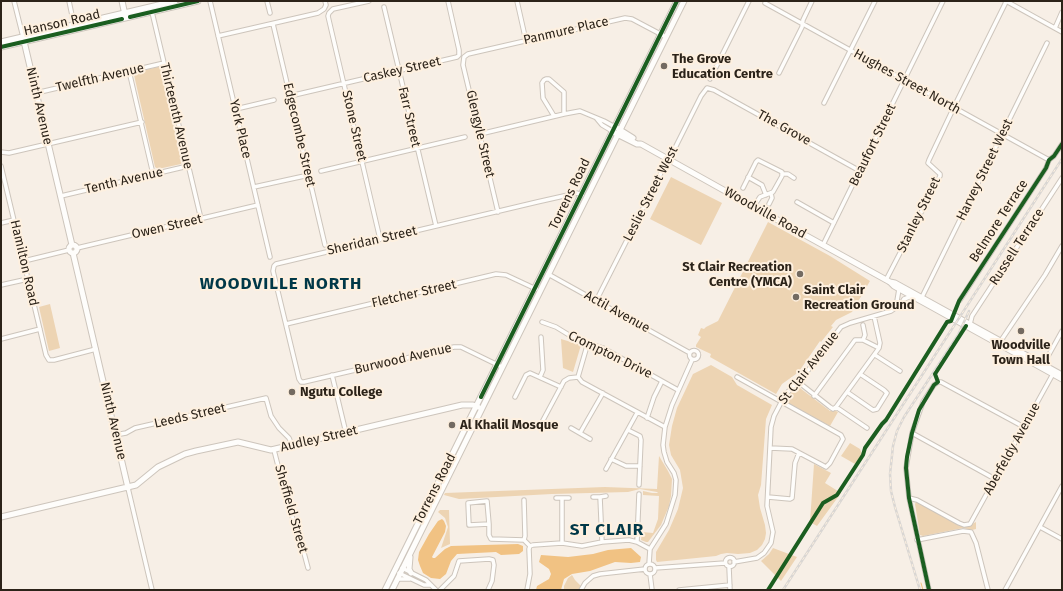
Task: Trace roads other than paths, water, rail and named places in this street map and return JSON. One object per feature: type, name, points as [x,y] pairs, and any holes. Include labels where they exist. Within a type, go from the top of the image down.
[{"type":"main road","points":[[122,1],[126,15]]},
{"type":"main road","name":"Hanson Road","points":[[1,42],[23,39],[126,15],[175,1]]},
{"type":"main road","name":"Hanson Road","points":[[126,15],[152,12],[198,1]]},
{"type":"main road","name":"Torrens Road","points":[[479,408],[510,337],[581,195],[616,131],[663,36],[677,1]]},
{"type":"main road","name":"Torrens Road","points":[[663,36],[684,1]]},
{"type":"main road","points":[[152,12],[154,6]]},
{"type":"main road","name":"Hanson Road","points":[[1,47],[23,39]]},
{"type":"main road","name":"Ninth Avenue","points":[[23,39],[128,488]]},
{"type":"main road","name":"Torrens Road","points":[[385,590],[517,338],[587,197],[613,142],[616,131]]},
{"type":"main road","name":"Woodville Road","points":[[616,131],[627,139],[637,144],[641,144]]},
{"type":"main road","name":"Woodville Road","points":[[616,131],[639,141],[641,144],[668,160],[754,206],[888,281],[899,289],[1062,375]]},
{"type":"main road","points":[[613,142],[619,139],[627,139]]},
{"type":"main road","name":"Woodville Road","points":[[888,281],[895,283],[965,320],[999,342]]},
{"type":"main road","points":[[510,337],[514,336],[517,338]]},
{"type":"main road","name":"Woodville Road","points":[[1054,372],[1062,379]]},
{"type":"main road","name":"Audley Street","points":[[1,517],[128,488],[140,482],[153,470],[163,464],[185,454],[196,451],[238,442],[267,450],[274,450],[462,405],[469,404],[479,408]]},
{"type":"main road","name":"Torrens Road","points":[[392,590],[466,434]]},
{"type":"main road","points":[[410,554],[409,565],[411,573]]},
{"type":"street","points":[[14,1],[23,39]]},
{"type":"street","points":[[68,1],[75,27]]},
{"type":"street","name":"York Place","points":[[210,1],[270,257]]},
{"type":"street","points":[[267,1],[270,13]]},
{"type":"street","points":[[218,36],[321,12],[325,7],[325,1]]},
{"type":"street","name":"Stone Street","points":[[368,1],[334,9],[328,13],[328,16],[380,239]]},
{"type":"street","name":"Caskey Street","points":[[290,96],[455,58],[459,55],[459,50],[448,1]]},
{"type":"street","points":[[517,1],[526,41]]},
{"type":"street","points":[[710,79],[749,1]]},
{"type":"street","points":[[779,73],[812,1]]},
{"type":"street","points":[[824,102],[874,1]]},
{"type":"street","name":"Beaufort Street","points":[[823,245],[905,81],[943,1]]},
{"type":"street","points":[[1006,1],[1062,32]]},
{"type":"street","name":"Stanley Street","points":[[888,281],[940,176],[940,174],[928,163],[1006,1]]},
{"type":"street","name":"Hughes Street North","points":[[765,3],[1049,160]]},
{"type":"street","name":"Farr Street","points":[[384,7],[436,226]]},
{"type":"street","name":"Thirteenth Avenue","points":[[152,12],[200,219]]},
{"type":"street","points":[[1054,28],[1062,12]]},
{"type":"street","name":"Panmure Place","points":[[464,57],[468,54],[624,18],[632,20],[663,36]]},
{"type":"street","name":"Edgecombe Street","points":[[273,24],[325,245]]},
{"type":"street","name":"Harvey Street West","points":[[922,297],[1047,43]]},
{"type":"street","name":"Glengyle Street","points":[[464,57],[462,60],[463,65],[498,212]]},
{"type":"street","name":"Twelfth Avenue","points":[[36,92],[164,63]]},
{"type":"street","points":[[129,71],[153,174]]},
{"type":"street","points":[[554,116],[543,98],[542,81],[546,79],[549,79],[564,92],[564,114]]},
{"type":"street","name":"The Grove","points":[[707,88],[714,90],[860,170]]},
{"type":"street","name":"Leslie Street West","points":[[596,300],[665,163],[668,160],[701,96],[707,88]]},
{"type":"street","points":[[236,109],[274,100]]},
{"type":"street","name":"Woodville Road","points":[[480,134],[580,111],[596,118],[602,124],[616,131]]},
{"type":"street","points":[[1,152],[9,153],[142,122]]},
{"type":"street","points":[[320,171],[465,137]]},
{"type":"street","name":"Belmore Terrace","points":[[960,300],[1046,168],[1049,160],[1054,156],[1062,144]]},
{"type":"street","points":[[743,188],[758,160],[782,172],[782,174],[788,174],[794,178]]},
{"type":"street","name":"Hamilton Road","points":[[1,166],[46,355],[49,360],[96,349]]},
{"type":"street","name":"Tenth Avenue","points":[[60,196],[188,166]]},
{"type":"street","points":[[754,206],[760,197],[773,192],[782,174]]},
{"type":"street","points":[[254,187],[309,175]]},
{"type":"street","points":[[748,177],[762,185],[766,195]]},
{"type":"street","name":"Russell Terrace","points":[[970,324],[972,316],[1062,178]]},
{"type":"street","name":"Sheridan Street","points":[[301,382],[298,379],[273,268],[275,264],[577,193],[587,197]]},
{"type":"street","points":[[769,204],[772,198],[771,193]]},
{"type":"street","points":[[797,202],[834,223]]},
{"type":"street","name":"Owen Street","points":[[24,260],[258,206]]},
{"type":"street","points":[[1,223],[14,220]]},
{"type":"street","points":[[999,342],[1045,275],[1062,246]]},
{"type":"street","name":"Actil Avenue","points":[[543,271],[690,353]]},
{"type":"street","name":"Fletcher Street","points":[[286,324],[496,274],[506,275],[540,291]]},
{"type":"street","points":[[1,285],[28,279]]},
{"type":"street","points":[[896,307],[899,289]]},
{"type":"street","name":"St Clair Avenue","points":[[734,562],[757,558],[764,553],[771,543],[773,532],[767,506],[770,448],[772,421],[781,402],[841,328],[850,323],[891,311],[904,299],[912,296]]},
{"type":"street","points":[[836,407],[879,348],[880,343],[874,316]]},
{"type":"street","name":"Russell Terrace","points":[[965,320],[972,316]]},
{"type":"street","name":"Crompton Drive","points":[[542,322],[582,340],[587,346],[591,344],[603,348],[678,390]]},
{"type":"street","points":[[863,325],[865,335],[863,340]]},
{"type":"street","points":[[1,339],[40,329]]},
{"type":"street","points":[[1043,366],[1062,331]]},
{"type":"street","points":[[540,377],[543,370],[541,337]]},
{"type":"street","points":[[814,396],[855,340],[863,340],[879,348]]},
{"type":"street","points":[[578,377],[587,346]]},
{"type":"street","name":"Burwood Avenue","points":[[301,382],[454,347],[461,348],[502,367]]},
{"type":"street","points":[[581,590],[586,582],[593,576],[645,569],[649,564],[650,549],[666,524],[675,495],[676,480],[664,452],[663,445],[665,427],[678,390],[692,360],[690,353],[693,351],[699,354],[696,360],[692,360]]},
{"type":"street","points":[[875,355],[900,370]]},
{"type":"street","name":"Aberfeldy Avenue","points":[[909,498],[917,500],[959,523],[967,524],[972,520],[1054,372]]},
{"type":"street","points":[[515,397],[526,375],[530,373],[561,387]]},
{"type":"street","points":[[847,392],[873,410],[877,409],[887,393],[860,374]]},
{"type":"street","points":[[332,375],[346,433]]},
{"type":"street","points":[[541,424],[566,379],[578,377]]},
{"type":"street","points":[[578,377],[582,382],[665,427]]},
{"type":"street","points":[[737,377],[841,435],[843,440],[827,467],[815,463],[799,453],[789,449],[770,448]]},
{"type":"street","points":[[646,418],[662,381]]},
{"type":"street","points":[[797,381],[814,396],[830,407],[833,409],[836,407],[867,428]]},
{"type":"street","points":[[928,590],[909,498],[906,468],[912,433],[921,406],[934,385],[938,382],[944,383],[1024,427]]},
{"type":"street","points":[[580,433],[602,393]]},
{"type":"street","name":"Leeds Street","points":[[115,435],[126,433],[135,428],[266,398],[271,416],[279,428],[289,438],[292,445]]},
{"type":"street","points":[[606,469],[637,413]]},
{"type":"street","points":[[571,428],[590,439]]},
{"type":"street","points":[[628,430],[640,436],[641,440],[639,485]]},
{"type":"street","points":[[912,433],[995,479]]},
{"type":"street","name":"Sheffield Street","points":[[274,450],[289,509],[299,534],[308,568]]},
{"type":"street","points":[[768,497],[792,498],[795,463],[799,453]]},
{"type":"street","points":[[611,459],[626,466],[640,466]]},
{"type":"street","points":[[1005,590],[1062,486]]},
{"type":"street","name":"Ninth Avenue","points":[[128,488],[152,590]]},
{"type":"street","points":[[637,542],[639,494]]},
{"type":"street","points":[[593,497],[606,496]]},
{"type":"street","points":[[600,497],[602,542]]},
{"type":"street","points":[[556,498],[569,498]]},
{"type":"street","points":[[562,498],[562,543]]},
{"type":"street","points":[[524,500],[524,540]]},
{"type":"street","points":[[489,524],[468,524],[467,503],[487,501],[489,524],[489,535],[492,539],[519,538],[524,540],[530,546]]},
{"type":"street","points":[[1040,527],[1062,539]]},
{"type":"street","points":[[917,540],[963,531],[971,532],[976,543],[988,590]]},
{"type":"street","points":[[530,546],[537,544],[562,543],[582,546],[602,542],[629,540],[637,542],[650,549]]},
{"type":"street","points":[[527,590],[530,574],[530,546]]},
{"type":"street","points":[[440,590],[454,576],[459,561],[489,558],[493,560],[494,565],[492,581],[488,590]]},
{"type":"street","points":[[649,564],[655,568],[725,562],[727,558],[730,558],[734,562],[733,566],[729,567]]},
{"type":"street","points":[[679,590],[730,588],[729,567],[725,562]]},
{"type":"street","points":[[396,568],[424,585],[430,584]]},
{"type":"street","points":[[650,574],[654,572],[655,568]]},
{"type":"street","points":[[645,569],[646,573],[650,574]]},
{"type":"street","points":[[401,571],[411,573],[426,580],[436,590]]},
{"type":"street","points":[[650,574],[652,590]]},
{"type":"street","points":[[397,579],[414,579]]},
{"type":"waterway","points":[[921,583],[923,590]]},
{"type":"railway","points":[[783,590],[1062,159]]},
{"type":"railway","points":[[920,590],[891,491],[890,474],[893,446],[897,431],[904,417],[958,335],[969,311]]},
{"type":"place","name":"The Grove Education Centre","points":[[664,66]]},
{"type":"place","name":"St Clair Recreation Centre (YMCA)","points":[[800,274]]},
{"type":"place","name":"Saint Clair Recreation Ground","points":[[796,297]]},
{"type":"place","name":"Woodville Town Hall","points":[[1021,331]]},
{"type":"place","name":"Ngutu College","points":[[292,392]]},
{"type":"place","name":"Al Khalil Mosque","points":[[452,425]]},
{"type":"district","name":"WOODVILLE NORTH","points":[[281,284]]},
{"type":"district","name":"ST CLAIR","points":[[607,530]]}]
